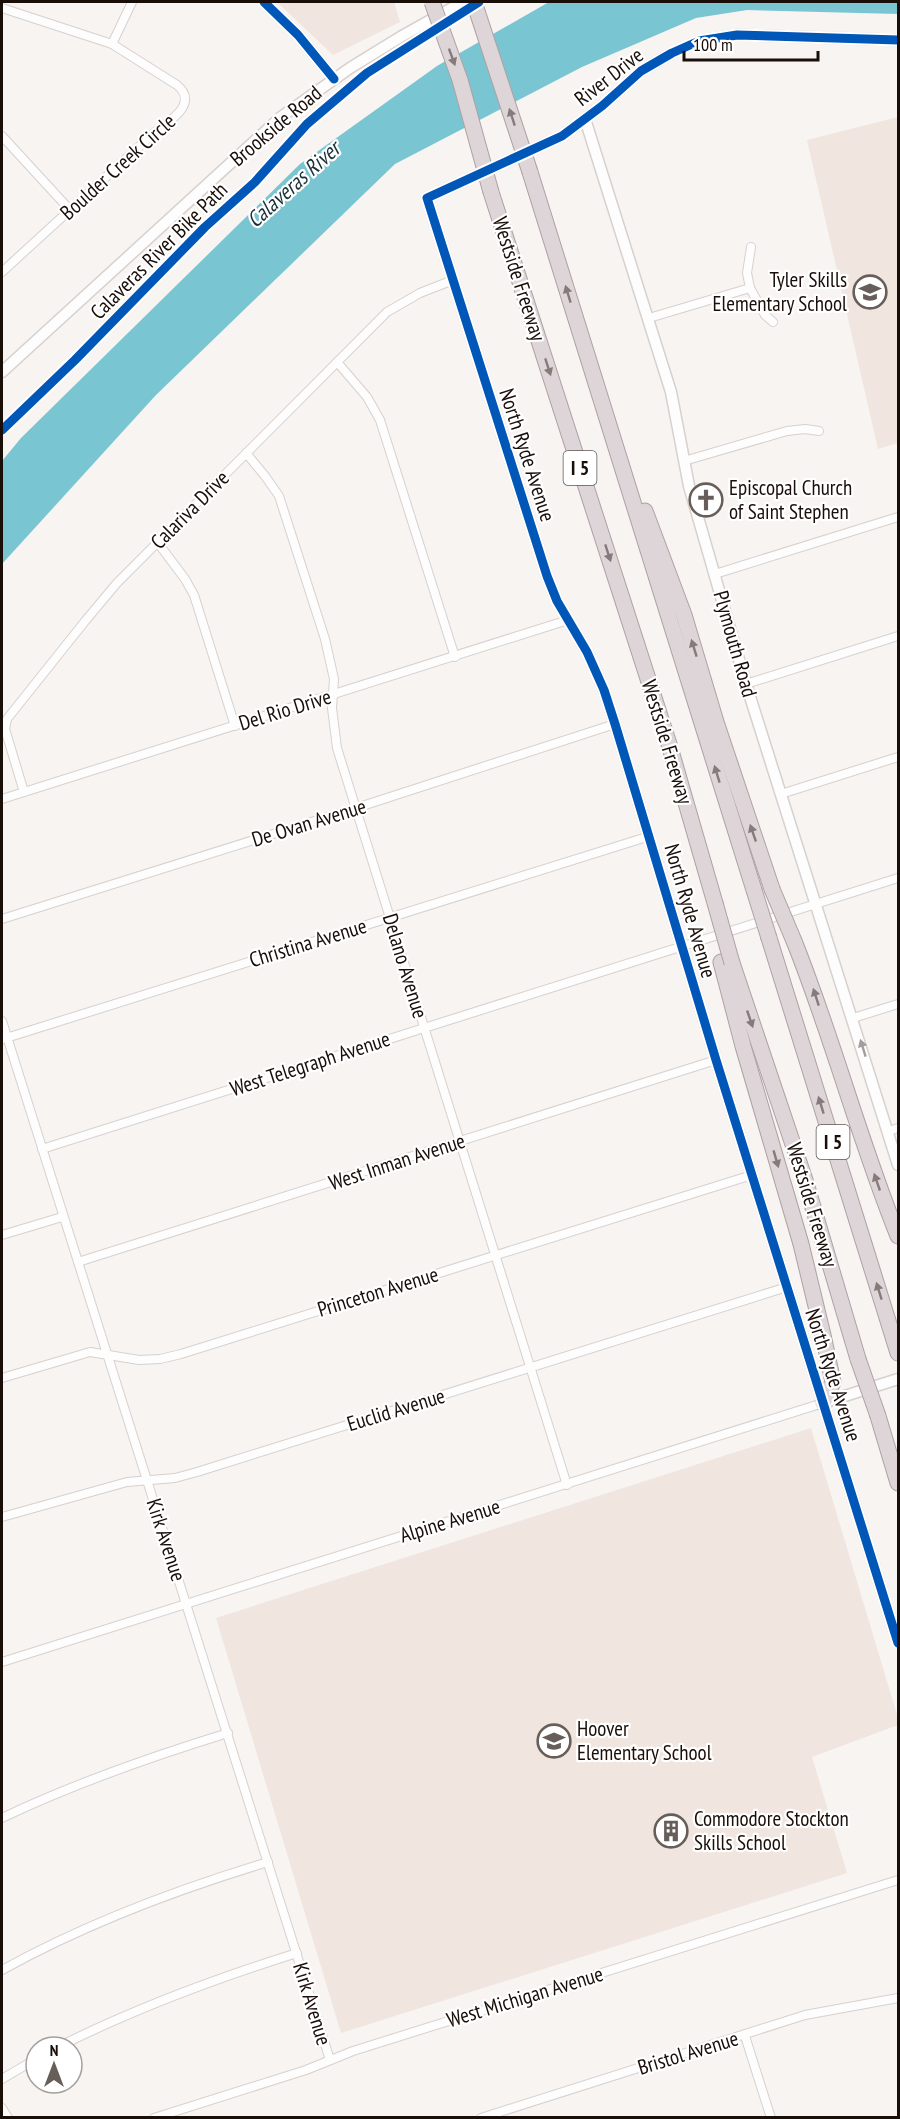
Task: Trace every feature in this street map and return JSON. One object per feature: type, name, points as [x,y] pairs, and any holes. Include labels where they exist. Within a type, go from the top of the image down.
[{"type":"highway","name":"Westside Freeway","points":[[432,2],[460,80],[491,192],[669,744],[679,810],[710,904],[726,962],[805,1180],[858,1359],[898,1483]]},
{"type":"highway","name":"Westside Freeway","points":[[474,2],[530,172],[898,1350]]},
{"type":"highway","points":[[585,350],[684,615],[772,889],[813,987],[878,1186],[898,1236]]},
{"type":"highway","points":[[726,962],[743,1046],[801,1244],[823,1335],[833,1382],[824,1403]]},
{"type":"street","points":[[111,44],[132,2]]},
{"type":"street","points":[[264,2],[298,35],[334,79]]},
{"type":"street","name":"Brookside Road","points":[[2,372],[281,117],[334,79],[402,36],[463,2]]},
{"type":"street","name":"Boulder Creek Circle","points":[[2,8],[111,44],[183,90],[186,102],[180,112],[2,272]]},
{"type":"street","name":"River Drive","points":[[427,198],[562,136],[641,71],[699,41],[737,35],[898,40]]},
{"type":"street","name":"Plymouth Road","points":[[585,119],[671,392],[697,516],[746,684],[853,1018],[894,1130],[898,1164]]},
{"type":"street","points":[[2,136],[70,210]]},
{"type":"street","name":"North Ryde Avenue","points":[[427,198],[525,512],[556,601],[587,652],[604,690],[716,1060],[898,1643]]},
{"type":"street","points":[[751,247],[747,273],[750,288],[765,315],[773,322]]},
{"type":"street","name":"Calariva Drive","points":[[24,792],[6,729],[7,718],[117,583],[387,312],[420,293],[453,280]]},
{"type":"street","points":[[648,318],[750,288]]},
{"type":"street","points":[[337,362],[367,397],[380,420],[455,657]]},
{"type":"street","points":[[684,461],[787,431],[804,429],[819,431]]},
{"type":"street","name":"Delano Avenue","points":[[246,453],[273,487],[283,507],[326,639],[334,679],[332,716],[338,748],[567,1485]]},
{"type":"street","points":[[715,574],[898,517]]},
{"type":"street","points":[[158,543],[185,579],[194,596],[235,726]]},
{"type":"street","name":"Del Rio Drive","points":[[2,799],[568,620]]},
{"type":"street","points":[[746,684],[898,636]]},
{"type":"street","name":"De Ovan Avenue","points":[[2,919],[615,724]]},
{"type":"street","points":[[781,794],[898,757]]},
{"type":"street","name":"Christina Avenue","points":[[4,1039],[650,836]]},
{"type":"street","name":"West Telegraph Avenue","points":[[42,1149],[898,878]]},
{"type":"street","points":[[853,1018],[898,1004]]},
{"type":"street","name":"Kirk Avenue","points":[[2,1021],[4,1039],[42,1149],[330,2060]]},
{"type":"street","name":"West Inman Avenue","points":[[78,1262],[716,1060]]},
{"type":"street","name":"Princeton Avenue","points":[[2,1378],[90,1352],[138,1360],[160,1359],[181,1354],[752,1175]]},
{"type":"street","points":[[2,1235],[62,1217]]},
{"type":"street","name":"Euclid Avenue","points":[[2,1517],[127,1482],[175,1478],[197,1472],[787,1287]]},
{"type":"street","name":"Alpine Avenue","points":[[2,1662],[898,1379]]},
{"type":"street","points":[[2,1818],[45,1797],[112,1770],[228,1733]]},
{"type":"street","points":[[2,1970],[96,1922],[180,1890],[268,1862]]},
{"type":"street","name":"West Michigan Avenue","points":[[154,2118],[306,2070],[352,2051],[898,1880]]},
{"type":"street","points":[[82,2035],[190,1988],[297,1953]]},
{"type":"street","name":"Bristol Avenue","points":[[481,2118],[745,2036],[805,2015],[898,1998]]},
{"type":"street","points":[[745,2036],[771,2118]]},
{"type":"street","points":[[2,2079],[24,2066]]},
{"type":"street","points":[[2,2108],[8,2118]]},
{"type":"shaded area","points":[[277,2],[394,2],[400,22],[333,55]]},
{"type":"shaded area","name":"Tyler Skills Elementary School","points":[[898,117],[898,443],[878,449],[807,140]]},
{"type":"shaded area","name":"Hoover Elementary School","points":[[811,1428],[898,1718],[898,1725],[812,1757],[847,1873],[341,2033],[216,1618]]},
{"type":"water","name":"Calaveras River","points":[[549,2],[898,2],[898,14],[747,10],[696,18],[582,67],[395,164],[156,395],[2,564],[2,461],[21,438],[300,164],[437,66]]},
{"type":"cycle path","points":[[264,2],[298,35],[334,79]]},
{"type":"cycle path","name":"Calaveras River Bike Path","points":[[2,430],[75,360],[205,227],[255,182],[307,124],[367,73],[479,2]]},
{"type":"cycle path","points":[[898,40],[737,35],[699,41],[641,71],[602,106],[562,136],[427,198],[547,576],[557,601],[587,652],[604,690],[716,1060],[898,1643]]},
{"type":"place","name":"Tyler Skills Elementary School","points":[[870,292]]},
{"type":"place","name":"Episcopal Church of Saint Stephen","points":[[706,500]]},
{"type":"place","name":"Hoover Elementary School","points":[[554,1741]]},
{"type":"place","name":"Commodore Stockton Skills School","points":[[671,1831]]}]
